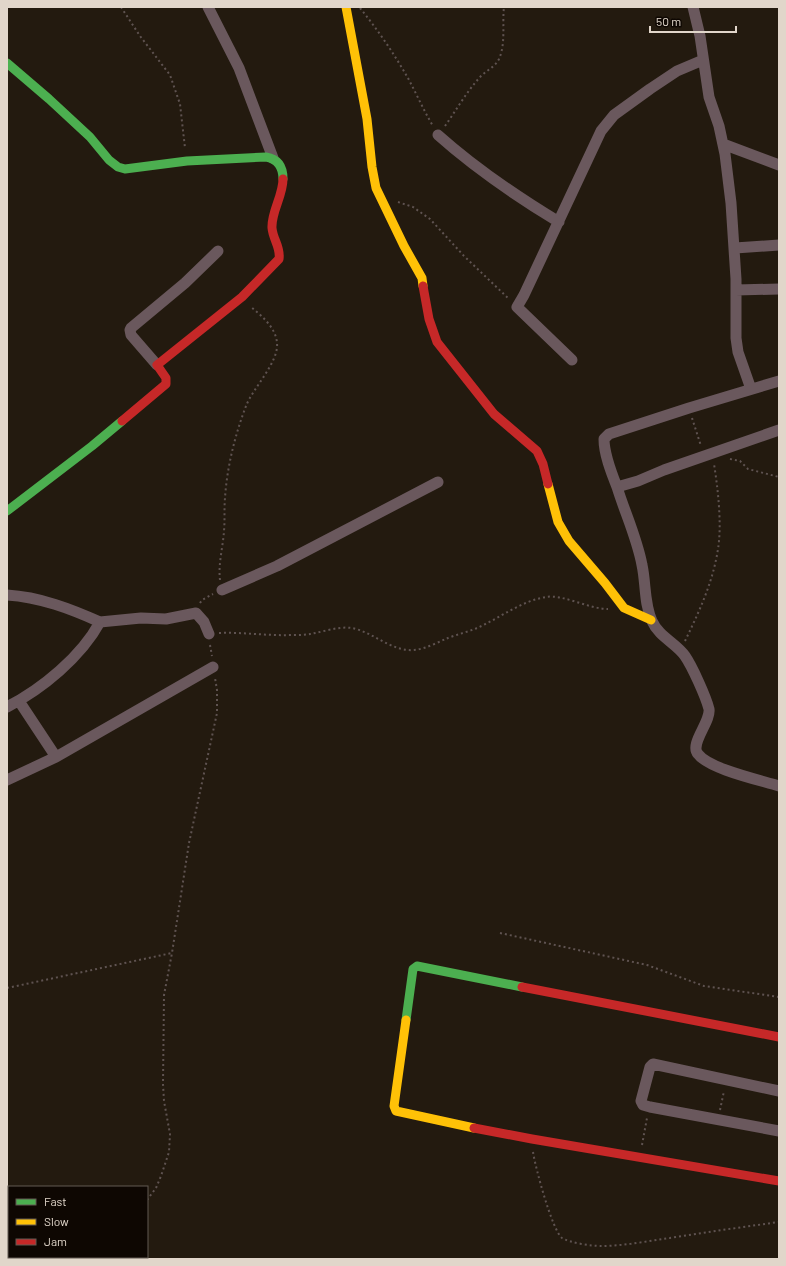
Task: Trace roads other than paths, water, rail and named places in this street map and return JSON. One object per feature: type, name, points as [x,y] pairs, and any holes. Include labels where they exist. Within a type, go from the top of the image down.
[{"type":"street","points":[[157,365],[242,297],[279,259],[280,254],[280,248],[272,229],[283,186],[283,173],[279,164],[273,158],[239,68],[208,7]]},
{"type":"street","points":[[346,7],[367,119],[372,167],[376,188],[408,254],[422,278],[429,318],[437,342],[494,414],[537,451],[543,464],[552,503],[569,541],[624,608],[652,620]]},
{"type":"street","points":[[693,7],[700,36],[709,97],[719,126],[723,144],[731,203],[736,290],[736,338],[738,352],[752,389]]},
{"type":"street","points":[[572,360],[517,307],[559,222],[601,131],[614,115],[677,71],[703,60]]},
{"type":"street","points":[[7,64],[32,83],[92,139],[102,154],[117,167],[125,170],[187,161],[244,157],[273,158]]},
{"type":"street","points":[[438,135],[494,180],[559,222]]},
{"type":"street","points":[[723,144],[779,165]]},
{"type":"street","points":[[734,248],[779,246]]},
{"type":"street","points":[[7,511],[92,446],[166,384],[166,378],[157,365],[131,335],[130,330],[185,284],[218,251]]},
{"type":"street","points":[[736,290],[779,289]]},
{"type":"street","points":[[779,381],[689,408],[609,434],[605,437],[605,446],[611,472],[637,542],[643,566],[648,606],[652,620],[656,629],[685,656],[693,670],[709,710],[708,718],[697,741],[695,748],[696,753],[702,759],[713,765],[779,786]]},
{"type":"street","points":[[617,487],[638,481],[664,470],[713,459],[779,430]]},
{"type":"street","points":[[222,590],[277,566],[438,482]]},
{"type":"street","points":[[7,595],[36,599],[62,606],[100,622],[141,618],[166,618],[196,613],[204,622],[209,634]]},
{"type":"street","points":[[7,707],[39,688],[67,664],[90,639],[100,622]]},
{"type":"street","points":[[7,780],[56,757],[213,667]]},
{"type":"street","points":[[19,701],[56,757]]},
{"type":"street","points":[[779,1037],[416,967],[413,972],[406,1011],[401,1059],[394,1102],[396,1111],[401,1113],[532,1139],[779,1181]]},
{"type":"street","points":[[779,1091],[653,1064],[650,1067],[641,1097],[641,1103],[650,1107],[779,1131]]}]
